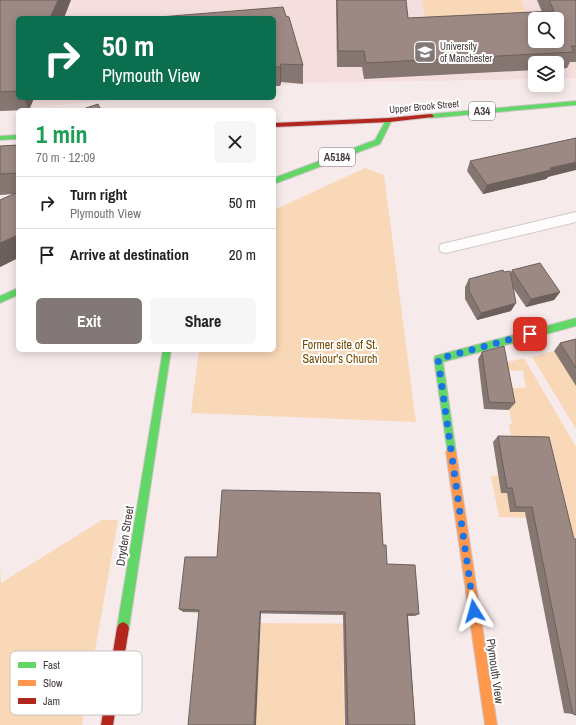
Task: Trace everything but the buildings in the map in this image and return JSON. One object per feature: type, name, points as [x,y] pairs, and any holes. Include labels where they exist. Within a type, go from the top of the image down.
[{"type":"main road","name":"Upper Brook Street","points":[[276,125],[389,120],[576,103]]},
{"type":"main road","name":"A5184","points":[[276,180],[378,142],[389,120]]},
{"type":"main road","points":[[0,138],[16,137]]},
{"type":"main road","points":[[0,300],[16,292]]},
{"type":"main road","name":"Plymouth View","points":[[491,725],[438,359],[576,322]]},
{"type":"main road","name":"Dryden Street","points":[[119,651],[167,352]]},
{"type":"main road","name":"Dryden Street","points":[[107,725],[109,715]]},
{"type":"lane","points":[[446,248],[576,217]]},
{"type":"shaded area","name":"University of Manchester","points":[[0,0],[576,0],[576,78],[564,79],[564,56],[528,56],[528,79],[302,83],[276,86],[276,16],[16,16],[16,100],[114,100],[0,110]]},
{"type":"green space","points":[[422,0],[521,0],[527,17],[426,22]]},
{"type":"green space","name":"Former site of St. Saviour's Church","points":[[365,168],[384,175],[416,422],[191,413],[199,352],[276,352],[276,209]]},
{"type":"green space","points":[[554,351],[576,386],[576,429],[532,357]]},
{"type":"green space","points":[[524,358],[576,447],[576,543],[560,519],[499,517],[491,476],[498,475],[501,493],[512,442],[509,424],[512,424],[505,388],[526,388],[523,371],[501,370],[500,364]]},
{"type":"green space","points":[[102,520],[118,520],[95,651],[10,651],[10,715],[84,715],[82,725],[0,725],[0,567],[1,583]]},
{"type":"green space","points":[[260,623],[403,624],[403,628],[343,627],[344,725],[256,725]]},
{"type":"traffic: fast","points":[[431,116],[576,103]]},
{"type":"traffic: fast","points":[[276,180],[378,142],[389,120]]},
{"type":"traffic: fast","points":[[0,138],[16,137]]},
{"type":"traffic: fast","points":[[0,300],[16,292]]},
{"type":"traffic: fast","points":[[451,452],[438,359],[576,322]]},
{"type":"traffic: fast","points":[[123,628],[167,352]]},
{"type":"traffic: slow","points":[[451,452],[491,725]]},
{"type":"traffic: jam","points":[[276,125],[389,120],[431,116]]},
{"type":"traffic: jam","points":[[119,651],[123,628]]},
{"type":"traffic: jam","points":[[107,725],[109,715]]},
{"type":"place","name":"University of Manchester","points":[[425,52]]},
{"type":"route","points":[[474,611],[438,359],[530,334]]}]
